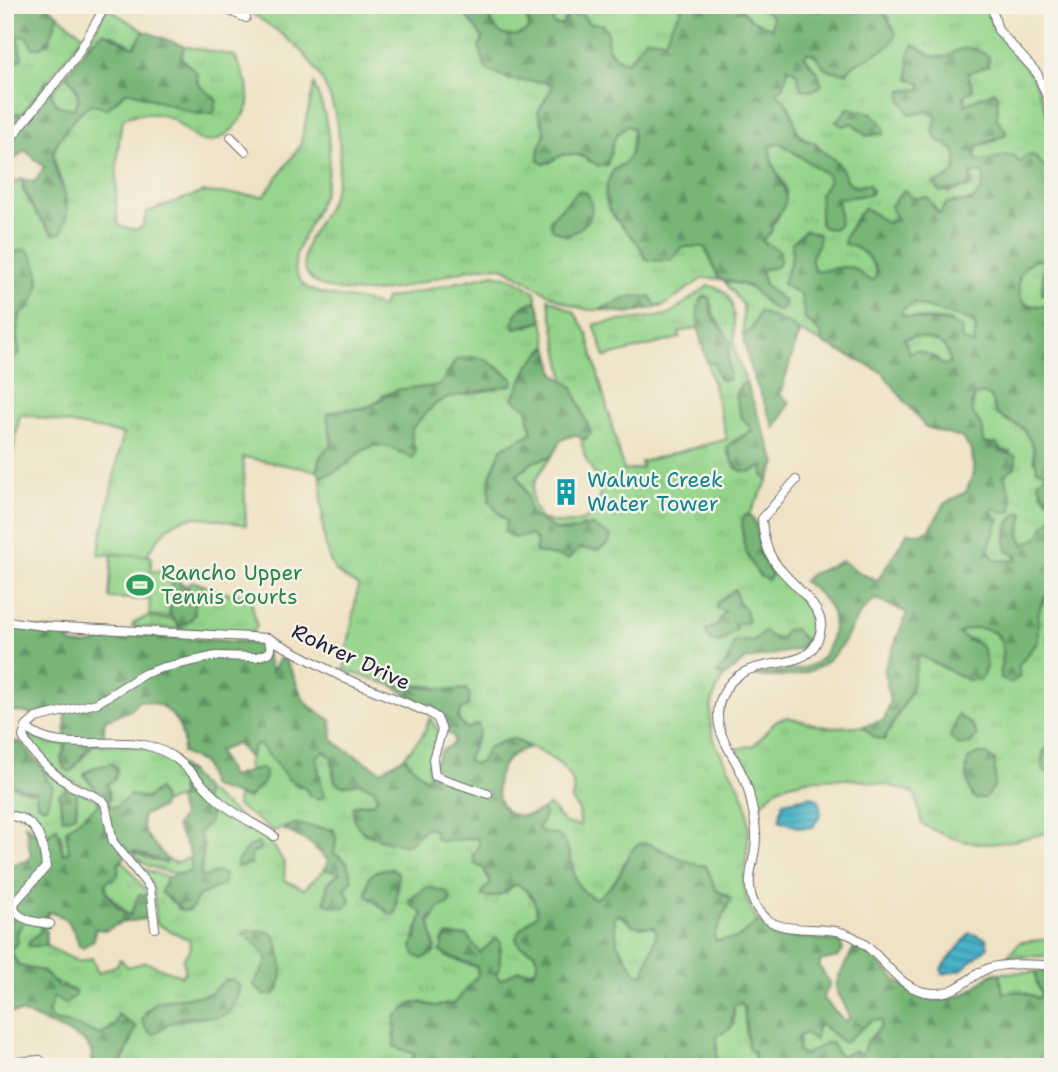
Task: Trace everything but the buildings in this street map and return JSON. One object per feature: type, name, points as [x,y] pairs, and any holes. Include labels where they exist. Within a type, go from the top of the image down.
[{"type":"street","points":[[5,146],[76,57],[106,5]]},
{"type":"street","points":[[216,5],[246,18]]},
{"type":"street","points":[[991,5],[998,30],[1037,73],[1047,97],[1053,130]]},
{"type":"street","points":[[231,137],[245,151]]},
{"type":"street","points":[[796,480],[762,519],[763,537],[775,563],[817,611],[822,624],[816,646],[802,658],[747,668],[726,688],[719,704],[717,722],[726,748],[748,790],[757,835],[749,884],[753,899],[771,923],[791,930],[842,932],[865,942],[905,984],[925,993],[957,990],[988,969],[1053,965]]},
{"type":"street","name":"Rohrer Drive","points":[[5,621],[44,626],[268,638],[344,678],[430,713],[437,718],[442,730],[433,759],[435,776],[488,794]]},
{"type":"street","points":[[155,928],[150,888],[113,842],[105,803],[93,794],[70,784],[28,747],[23,737],[26,727],[29,720],[97,703],[144,674],[161,668],[216,656],[263,656],[271,649],[268,638]]},
{"type":"street","points":[[26,727],[44,740],[135,743],[169,752],[194,772],[217,800],[274,836]]},
{"type":"street","points":[[5,814],[19,817],[33,825],[41,836],[46,867],[15,902],[14,909],[18,915],[30,921],[50,924]]},
{"type":"street","points":[[5,1063],[40,1060]]},
{"type":"green space","points":[[5,5],[46,5],[58,15],[48,42],[44,45],[33,48],[27,36],[17,37],[22,58],[15,64],[5,60]]},
{"type":"green space","points":[[252,5],[467,5],[467,17],[483,38],[486,69],[511,80],[545,82],[553,86],[538,112],[544,132],[538,151],[550,163],[559,156],[570,154],[590,162],[611,155],[616,135],[627,126],[633,128],[631,158],[613,171],[630,234],[640,243],[646,259],[670,261],[683,247],[705,247],[719,279],[703,278],[664,306],[655,305],[650,297],[643,297],[598,310],[576,307],[505,268],[495,266],[461,271],[377,292],[343,291],[317,283],[306,272],[304,254],[331,200],[336,184],[340,148],[334,111],[321,78],[305,55],[250,12]]},
{"type":"green space","points":[[488,5],[525,5],[529,29],[513,36],[500,33],[491,22]]},
{"type":"green space","points":[[488,5],[495,28],[513,36],[529,29],[525,5],[550,5],[554,25],[562,25],[568,15],[583,15],[588,23],[602,24],[607,30],[608,50],[616,58],[628,62],[646,38],[665,40],[682,10],[680,5],[738,5],[749,18],[772,29],[772,16],[757,5],[884,5],[884,13],[896,33],[888,46],[859,62],[847,73],[827,70],[814,54],[807,53],[804,56],[818,73],[822,85],[812,91],[801,89],[797,73],[788,68],[784,87],[776,92],[789,106],[799,135],[815,143],[836,161],[846,180],[856,187],[869,184],[871,194],[838,199],[840,224],[834,229],[824,228],[820,224],[820,194],[829,181],[827,175],[780,143],[770,146],[774,167],[786,193],[781,212],[771,223],[772,231],[762,241],[780,251],[780,262],[776,267],[761,270],[765,285],[785,303],[780,311],[772,308],[749,286],[719,279],[705,247],[683,247],[670,261],[646,260],[641,248],[609,210],[606,199],[607,186],[613,171],[628,159],[630,154],[633,128],[627,126],[618,134],[607,165],[598,166],[582,155],[565,154],[544,164],[538,160],[544,130],[538,112],[553,86],[545,82],[511,80],[486,69],[479,46],[483,38],[467,17],[467,6]]},
{"type":"green space","points":[[550,5],[680,5],[682,9],[665,41],[648,42],[635,52],[628,62],[616,58],[583,15],[562,25],[553,25]]},
{"type":"green space","points":[[738,5],[757,5],[772,16],[772,29],[749,18]]},
{"type":"green space","points":[[884,5],[986,5],[996,30],[1024,65],[1038,90],[1050,132],[1053,175],[1033,155],[1020,163],[1005,155],[995,161],[979,161],[975,156],[976,147],[995,141],[1001,123],[997,119],[998,105],[981,96],[965,105],[967,73],[976,48],[947,57],[933,56],[921,85],[922,89],[902,91],[901,99],[918,114],[928,111],[937,117],[933,131],[937,139],[956,151],[956,169],[945,182],[948,193],[972,186],[971,173],[984,173],[981,192],[967,201],[954,201],[939,214],[927,197],[894,212],[896,219],[887,223],[858,214],[845,236],[873,262],[877,274],[873,281],[852,267],[814,271],[811,259],[818,245],[792,243],[792,258],[783,284],[801,295],[805,319],[820,332],[823,343],[760,312],[751,330],[743,335],[743,305],[725,282],[753,290],[779,311],[785,302],[765,285],[761,270],[769,267],[761,242],[780,213],[786,197],[786,189],[772,161],[770,146],[780,143],[827,174],[829,181],[820,195],[820,224],[840,215],[837,199],[871,194],[872,189],[863,184],[856,187],[846,180],[836,162],[815,143],[801,135],[775,92],[788,68],[797,73],[801,89],[818,73],[803,56],[808,52],[814,54],[827,70],[866,58],[890,19],[884,13]],"holes":[[[853,110],[872,113],[883,127],[884,134],[859,130],[853,123]]]},
{"type":"green space","points":[[107,8],[144,31],[137,46],[134,47],[112,34],[81,56]]},
{"type":"green space","points":[[58,15],[83,35],[23,114],[5,115],[5,60],[7,63],[22,58],[16,36],[27,36],[48,44]]},
{"type":"green space","points":[[144,31],[184,46],[181,58],[196,72],[198,84],[217,100],[214,113],[196,114],[132,92],[126,92],[107,109],[92,104],[84,109],[54,149],[55,169],[66,198],[67,209],[61,233],[53,234],[29,201],[22,179],[35,182],[44,167],[25,150],[5,168],[5,115],[23,113],[46,82],[56,105],[74,109],[79,99],[74,84],[66,75],[89,44],[104,32],[134,47]]},
{"type":"green space","points":[[914,45],[933,56],[947,57],[962,49],[968,49],[989,56],[988,66],[968,73],[973,90],[964,95],[965,105],[994,91],[998,96],[997,119],[1006,131],[1005,135],[976,147],[975,156],[979,161],[1013,155],[1020,163],[1025,156],[1033,155],[1053,175],[1053,296],[1042,294],[1044,261],[1035,259],[1021,273],[1019,292],[1025,305],[1053,307],[1053,499],[1047,499],[1038,483],[1047,472],[1037,470],[1033,446],[1023,428],[996,414],[990,396],[981,393],[975,396],[972,402],[972,411],[981,427],[983,443],[997,444],[999,451],[1016,456],[1015,467],[1004,475],[1013,501],[1012,511],[1004,513],[994,508],[991,512],[999,521],[988,550],[996,560],[1015,561],[1017,555],[1007,551],[1006,540],[1008,525],[1014,516],[1018,512],[1024,514],[1019,535],[1024,545],[1040,536],[1044,526],[1053,517],[1053,592],[1047,595],[1040,606],[1038,642],[1019,665],[1019,677],[1010,683],[1001,678],[1002,642],[994,632],[977,628],[964,631],[958,634],[981,645],[985,655],[986,667],[980,680],[968,680],[919,655],[910,693],[884,740],[874,737],[863,726],[884,720],[890,702],[884,670],[907,613],[876,599],[862,611],[837,650],[817,668],[793,676],[751,675],[808,667],[825,653],[833,630],[832,615],[825,600],[803,581],[809,575],[842,561],[863,575],[878,580],[908,532],[921,534],[930,529],[945,503],[966,492],[974,472],[972,451],[962,438],[925,427],[882,372],[823,343],[820,332],[805,319],[801,295],[783,284],[792,257],[792,243],[805,230],[819,234],[818,245],[811,259],[815,271],[852,267],[873,281],[877,274],[869,258],[856,248],[844,244],[845,236],[864,207],[887,223],[896,219],[890,207],[904,190],[913,198],[927,197],[939,214],[947,203],[972,202],[982,188],[983,173],[971,173],[972,186],[940,192],[934,183],[953,173],[957,158],[955,151],[937,139],[933,131],[937,117],[928,111],[910,115],[901,99],[902,91],[922,89],[921,84],[909,78],[909,54]],"holes":[[[915,304],[970,320],[976,326],[974,344],[962,340],[961,327],[954,324],[915,319],[901,314],[904,308]],[[914,336],[944,346],[950,365],[940,364],[937,358],[916,350],[909,353],[904,339]]]},
{"type":"green space","points":[[184,46],[235,56],[247,83],[249,105],[227,134],[211,141],[194,137],[163,115],[146,114],[124,118],[117,172],[119,226],[136,230],[143,226],[147,212],[203,192],[264,196],[300,146],[314,85],[325,116],[329,164],[322,196],[296,255],[296,272],[302,283],[326,295],[370,303],[381,308],[385,299],[494,274],[513,279],[535,292],[537,301],[525,305],[515,317],[526,327],[543,321],[548,346],[544,348],[513,399],[527,408],[532,433],[502,448],[490,476],[499,514],[523,537],[530,535],[537,541],[536,552],[569,559],[579,548],[589,548],[599,531],[584,525],[577,531],[556,530],[530,514],[524,486],[517,475],[533,462],[552,456],[533,486],[533,502],[541,519],[561,523],[581,521],[590,516],[600,500],[599,484],[583,448],[581,437],[585,439],[586,433],[584,417],[574,392],[565,381],[548,298],[574,312],[587,333],[624,471],[642,468],[641,462],[727,439],[707,362],[714,363],[718,370],[730,373],[728,340],[712,305],[698,328],[679,332],[680,338],[605,357],[594,324],[668,315],[708,286],[719,288],[731,301],[736,354],[746,382],[740,385],[738,406],[752,430],[730,443],[727,452],[736,468],[755,470],[764,466],[763,475],[768,481],[749,514],[743,517],[748,556],[760,577],[772,574],[759,547],[761,543],[782,577],[814,614],[814,633],[809,644],[800,649],[804,640],[786,630],[781,638],[757,639],[736,650],[726,662],[720,676],[725,676],[711,705],[713,736],[744,797],[749,825],[745,892],[758,922],[738,938],[716,941],[714,935],[728,907],[728,895],[716,890],[706,866],[695,865],[649,844],[623,863],[613,883],[596,899],[586,893],[576,879],[568,848],[556,836],[538,828],[546,814],[542,810],[549,805],[565,823],[580,826],[579,810],[571,800],[574,788],[571,778],[555,761],[512,738],[489,747],[480,763],[473,764],[467,760],[479,735],[464,728],[458,719],[466,689],[448,692],[431,686],[392,685],[344,670],[358,586],[337,572],[330,561],[323,525],[321,477],[335,472],[370,447],[394,449],[412,458],[416,451],[412,441],[412,428],[423,416],[445,399],[499,388],[513,379],[498,367],[456,360],[440,385],[383,395],[371,405],[327,414],[332,443],[320,457],[317,471],[243,457],[246,525],[199,517],[188,518],[168,529],[146,556],[98,554],[123,434],[20,414],[5,499],[5,459],[8,452],[5,368],[20,353],[16,335],[20,315],[33,301],[39,276],[37,267],[26,249],[11,253],[5,273],[5,194],[11,190],[11,184],[22,179],[23,190],[37,215],[65,194],[54,157],[57,143],[67,127],[91,104],[106,106],[126,92],[132,92],[196,114],[216,100],[198,84],[196,72],[181,58]],"holes":[[[725,611],[743,622],[733,624],[725,639],[718,643],[710,628],[716,627]]]},
{"type":"green space","points":[[66,75],[74,84],[79,99],[74,110],[56,105],[51,93]]},
{"type":"green space","points":[[848,108],[872,113],[884,128],[884,134],[866,136],[853,123],[843,126],[836,122]]},
{"type":"green space","points":[[578,191],[587,193],[592,208],[591,214],[585,224],[567,236],[552,229],[550,220]]},
{"type":"green space","points":[[26,249],[36,264],[37,293],[33,302],[20,315],[16,335],[20,353],[5,368],[5,273],[11,253]]},
{"type":"green space","points":[[1034,259],[1044,261],[1042,293],[1053,296],[1053,307],[1028,304],[1020,296],[1021,271]]},
{"type":"green space","points":[[632,296],[651,297],[655,305],[664,306],[628,313],[599,310]]},
{"type":"green space","points":[[704,296],[710,298],[712,316],[731,342],[728,354],[729,379],[723,381],[719,379],[714,363],[707,362],[700,337],[697,319]]},
{"type":"green space","points":[[537,301],[543,321],[515,328],[513,322],[519,311],[529,303]]},
{"type":"green space","points":[[915,304],[970,320],[976,326],[974,344],[961,340],[951,321],[900,314],[904,308]]},
{"type":"green space","points":[[759,312],[793,326],[799,333],[780,395],[790,402],[775,429],[750,368],[743,335],[751,330]]},
{"type":"green space","points":[[914,336],[944,346],[950,365],[940,364],[916,350],[909,353],[904,339]]},
{"type":"green space","points":[[548,346],[555,374],[572,386],[591,433],[585,439],[574,435],[561,440],[552,456],[533,462],[517,475],[527,495],[530,514],[556,530],[568,532],[592,525],[611,537],[608,544],[598,550],[580,548],[569,559],[536,552],[537,541],[530,535],[513,538],[504,531],[507,522],[489,502],[490,476],[502,448],[532,433],[527,408],[513,399],[529,365]]},
{"type":"green space","points":[[470,357],[485,359],[513,379],[512,385],[447,398],[435,404],[412,428],[412,441],[416,451],[412,459],[395,450],[381,446],[371,447],[321,477],[317,471],[320,457],[332,443],[327,415],[341,410],[369,407],[397,390],[440,385],[456,360]]},
{"type":"green space","points":[[746,383],[776,463],[768,481],[763,475],[764,466],[750,472],[736,468],[727,447],[752,430],[741,416],[735,395],[740,385]]},
{"type":"green space","points":[[981,393],[990,396],[1001,417],[1023,428],[1033,446],[1034,461],[1047,471],[1041,492],[1047,499],[1053,499],[1053,517],[1044,526],[1040,536],[1024,545],[1019,535],[1022,525],[1018,512],[1015,561],[995,560],[988,550],[999,521],[990,513],[994,508],[1012,510],[1013,501],[1004,474],[1010,471],[1010,452],[983,444],[983,430],[971,413],[975,396]]},
{"type":"green space","points":[[749,514],[756,523],[761,556],[772,575],[768,580],[756,570],[744,543],[743,517]]},
{"type":"green space","name":"Rancho Upper Tennis Courts","points":[[112,554],[151,556],[151,571],[172,572],[169,617],[149,615],[150,600],[109,598]]},
{"type":"green space","points":[[173,577],[189,588],[195,601],[189,622],[179,627],[170,615]]},
{"type":"green space","points":[[192,581],[220,592],[250,596],[257,627],[252,632],[132,627],[146,617],[172,620],[195,615],[193,598],[187,586]]},
{"type":"green space","points":[[735,589],[738,602],[745,608],[748,622],[734,624],[737,629],[718,643],[711,641],[705,630],[716,627],[725,611],[717,608],[717,603]]},
{"type":"green space","points":[[1050,591],[1053,626],[1048,639],[1053,652],[1053,743],[1043,752],[1044,770],[1053,772],[1053,832],[1001,843],[957,840],[922,824],[916,797],[912,792],[846,779],[796,782],[780,787],[760,806],[748,768],[736,749],[754,745],[776,721],[787,717],[825,727],[863,726],[874,737],[884,740],[910,693],[919,654],[968,680],[980,680],[986,668],[984,655],[974,640],[963,639],[957,634],[979,628],[995,633],[999,640],[1002,648],[1000,671],[1019,665],[1038,642],[1038,611]]},
{"type":"green space","points":[[5,626],[63,631],[71,644],[77,645],[95,643],[108,634],[263,643],[272,672],[279,658],[286,661],[304,700],[331,720],[332,738],[340,746],[381,771],[404,757],[426,780],[441,751],[453,744],[454,737],[446,732],[448,719],[392,685],[465,689],[470,694],[468,706],[461,709],[458,719],[466,729],[478,724],[480,729],[467,760],[473,764],[480,763],[489,747],[512,738],[528,748],[513,754],[503,765],[498,779],[498,793],[502,805],[511,813],[524,816],[542,810],[546,814],[538,828],[541,832],[557,835],[564,841],[578,884],[596,899],[617,878],[634,848],[644,843],[651,845],[706,866],[716,890],[731,899],[714,935],[716,941],[738,938],[758,922],[785,935],[840,942],[843,950],[838,957],[820,961],[820,967],[830,983],[823,998],[845,1022],[849,1019],[836,987],[840,973],[856,946],[904,986],[930,999],[946,999],[964,994],[995,973],[1000,973],[1003,993],[1019,991],[1038,998],[1042,995],[1036,981],[1036,972],[1053,971],[1053,1033],[1049,1033],[1046,1049],[1039,1058],[1041,1067],[756,1067],[754,1053],[748,1047],[744,1007],[740,1002],[734,1006],[731,1028],[717,1036],[717,1060],[713,1067],[410,1067],[414,1054],[394,1046],[395,1017],[414,1002],[435,1006],[455,1003],[478,975],[477,967],[440,952],[446,936],[467,935],[480,953],[496,938],[500,941],[500,967],[496,974],[500,980],[518,970],[535,971],[538,961],[534,952],[520,946],[516,939],[519,931],[537,914],[534,900],[516,884],[497,896],[482,896],[484,889],[491,884],[483,868],[475,864],[473,854],[479,846],[478,838],[441,841],[436,839],[434,830],[427,827],[407,845],[378,839],[362,831],[353,816],[353,806],[374,803],[377,797],[374,789],[360,783],[342,786],[335,782],[332,758],[325,751],[316,757],[324,796],[319,799],[310,796],[304,787],[289,780],[260,745],[254,746],[249,757],[237,744],[218,751],[231,777],[260,768],[265,771],[264,782],[248,798],[211,787],[203,763],[182,753],[182,734],[173,716],[158,705],[148,702],[138,701],[131,710],[105,720],[103,741],[88,747],[71,772],[64,768],[61,760],[66,742],[66,714],[56,710],[33,714],[5,710]],"holes":[[[619,914],[634,926],[653,927],[657,933],[643,975],[637,974],[617,943],[614,918]],[[872,1020],[881,1020],[881,1026],[866,1043],[862,1055],[854,1051],[840,1057],[832,1044],[826,1043],[804,1055],[798,1051],[799,1036],[805,1033],[816,1041],[816,1027],[821,1024],[844,1043]]]},
{"type":"green space","points":[[794,629],[805,640],[800,649],[745,660],[725,676],[717,673],[729,661],[734,642],[755,641],[764,631],[774,639],[781,638],[786,630]]},
{"type":"green space","points":[[958,715],[973,726],[977,736],[970,744],[960,746],[950,737]]},
{"type":"green space","points":[[430,718],[438,731],[428,764],[430,776],[426,780],[404,757],[423,735]]},
{"type":"green space","points":[[27,734],[42,741],[67,745],[61,760],[71,772],[93,745],[133,746],[155,751],[189,772],[180,790],[182,797],[163,803],[162,796],[153,793],[147,798],[127,798],[116,807],[107,805],[110,793],[106,784],[115,779],[117,767],[112,764],[95,767],[85,773],[98,792],[89,789],[56,771],[37,753]]},
{"type":"green space","points":[[5,741],[20,742],[42,767],[46,780],[53,787],[46,807],[37,804],[36,792],[10,784],[5,788]]},
{"type":"green space","points":[[1053,743],[1053,772],[1044,771],[1043,755]]},
{"type":"green space","points":[[260,745],[296,785],[304,787],[310,796],[319,799],[324,796],[316,757],[325,751],[332,758],[333,776],[349,785],[360,783],[374,789],[377,797],[374,803],[357,804],[365,835],[427,827],[434,830],[441,841],[479,838],[482,863],[498,888],[505,893],[516,884],[531,896],[535,905],[537,914],[519,931],[520,946],[534,952],[538,960],[535,971],[500,981],[496,974],[501,949],[486,948],[480,953],[467,936],[446,936],[441,942],[446,957],[477,967],[478,975],[455,1003],[435,1006],[421,1002],[395,1028],[393,1037],[401,1049],[414,1054],[410,1067],[282,1067],[275,1061],[254,1067],[120,1067],[132,1040],[117,1022],[101,1035],[49,1018],[49,1002],[54,997],[62,1003],[75,991],[19,966],[10,952],[22,922],[27,918],[40,923],[41,931],[29,946],[42,944],[79,962],[92,958],[98,973],[117,965],[120,959],[128,967],[146,962],[181,976],[185,972],[183,959],[190,949],[190,940],[157,924],[153,886],[135,866],[167,877],[165,882],[179,910],[189,911],[198,896],[204,894],[205,878],[200,875],[203,843],[198,833],[208,823],[212,810],[203,800],[206,791],[268,838],[285,864],[284,880],[304,889],[325,869],[340,873],[328,883],[325,902],[341,907],[346,884],[341,857],[334,854],[334,830],[295,824],[274,831],[237,806],[237,793],[248,798],[257,787],[260,768],[249,770],[247,764],[254,746]],"holes":[[[392,869],[398,888],[395,897],[397,903],[385,911],[381,904],[383,871]],[[428,887],[446,892],[449,904],[440,907],[430,923],[435,947],[414,938],[423,914],[410,899]],[[249,930],[268,932],[281,960],[279,990],[262,972],[268,961]],[[219,989],[238,997],[229,1014],[171,1022],[144,1013],[162,1001]]]},
{"type":"green space","points":[[987,754],[995,761],[995,786],[985,798],[975,799],[968,785],[967,764],[968,759]]},
{"type":"green space","points":[[112,764],[117,771],[115,779],[107,784],[110,798],[108,805],[116,807],[130,795],[147,798],[158,789],[163,801],[161,808],[143,815],[143,824],[144,831],[165,857],[166,863],[133,851],[119,862],[118,875],[106,882],[107,892],[113,902],[130,916],[139,895],[149,895],[151,918],[120,923],[106,930],[95,929],[94,940],[83,947],[79,946],[73,929],[65,920],[49,912],[45,920],[46,946],[29,946],[28,943],[41,931],[40,924],[27,918],[17,932],[18,942],[9,950],[19,966],[43,971],[59,987],[75,991],[74,997],[65,1004],[54,997],[48,1013],[53,1021],[101,1035],[114,1027],[118,1014],[136,1027],[120,1067],[90,1067],[92,1054],[88,1045],[76,1036],[24,1013],[5,1012],[5,866],[27,861],[31,856],[25,824],[44,837],[57,827],[63,854],[69,852],[66,830],[98,805],[97,792],[84,776],[85,773],[96,767]]},
{"type":"green space","points":[[42,767],[68,788],[59,795],[61,808],[77,807],[77,791],[99,800],[98,805],[66,830],[69,852],[63,854],[61,835],[54,829],[44,837],[30,818],[5,809],[8,785],[31,792],[50,785]]},
{"type":"green space","points":[[180,770],[189,772],[206,791],[203,800],[212,810],[208,823],[198,833],[204,847],[200,875],[205,877],[217,872],[224,874],[225,878],[222,885],[198,896],[192,908],[183,911],[161,892],[167,877],[190,872],[190,853],[176,826],[182,817],[178,800],[182,795]]},
{"type":"green space","points":[[68,788],[77,791],[76,815],[63,819],[59,794]]},
{"type":"green space","points":[[295,824],[334,830],[334,854],[347,862],[352,880],[345,889],[351,901],[345,908],[325,902],[328,883],[340,873],[325,869],[328,860],[309,842],[283,829]]},
{"type":"green space","points":[[258,843],[260,849],[251,854],[251,864],[237,867],[237,861],[248,847]]},
{"type":"green space","points":[[133,851],[146,858],[166,863],[167,859],[175,863],[192,857],[190,872],[175,873],[157,869],[142,862]]},
{"type":"green space","points":[[123,861],[149,895],[139,895],[130,916],[105,891],[106,881],[114,879],[116,867]]},
{"type":"green space","points":[[392,869],[398,872],[396,913],[392,915],[366,895],[369,877],[376,871]]},
{"type":"green space","points":[[428,887],[447,892],[451,899],[449,904],[440,907],[430,923],[435,952],[422,959],[415,955],[412,947],[423,914],[410,904],[410,899]]},
{"type":"green space","points":[[618,914],[634,926],[654,927],[657,933],[643,975],[637,974],[617,943],[614,918]]},
{"type":"green space","points":[[249,930],[272,933],[275,940],[281,955],[282,972],[275,994],[264,995],[253,984],[268,961],[260,948],[243,933]]},
{"type":"green space","points":[[1053,939],[1053,956],[1007,957],[1020,942]]},
{"type":"green space","points":[[1036,972],[1036,981],[1042,995],[1038,998],[1019,991],[1003,993],[1000,973]]},
{"type":"green space","points":[[233,979],[240,986],[229,1012],[214,1018],[184,1018],[169,1023],[153,1035],[146,1029],[142,1020],[156,1002],[210,994],[225,980]]},
{"type":"green space","points":[[740,1002],[744,1007],[748,1047],[754,1053],[756,1067],[713,1067],[717,1060],[717,1036],[734,1024],[734,1006]]},
{"type":"green space","points":[[872,1019],[881,1020],[881,1026],[862,1055],[804,1055],[798,1051],[799,1035],[805,1033],[810,1038],[821,1024],[844,1043]]},
{"type":"green space","points":[[1049,1033],[1053,1033],[1053,1067],[1041,1067],[1039,1058],[1046,1049]]},
{"type":"water","points":[[811,796],[819,800],[821,813],[813,827],[800,828],[779,820],[783,802]]},
{"type":"water","points":[[970,933],[986,938],[988,947],[961,970],[943,974],[941,969]]},
{"type":"place","name":"Walnut Creek Water Tower","points":[[566,492]]},
{"type":"place","name":"Rancho Upper Tennis Courts","points":[[140,585]]}]
